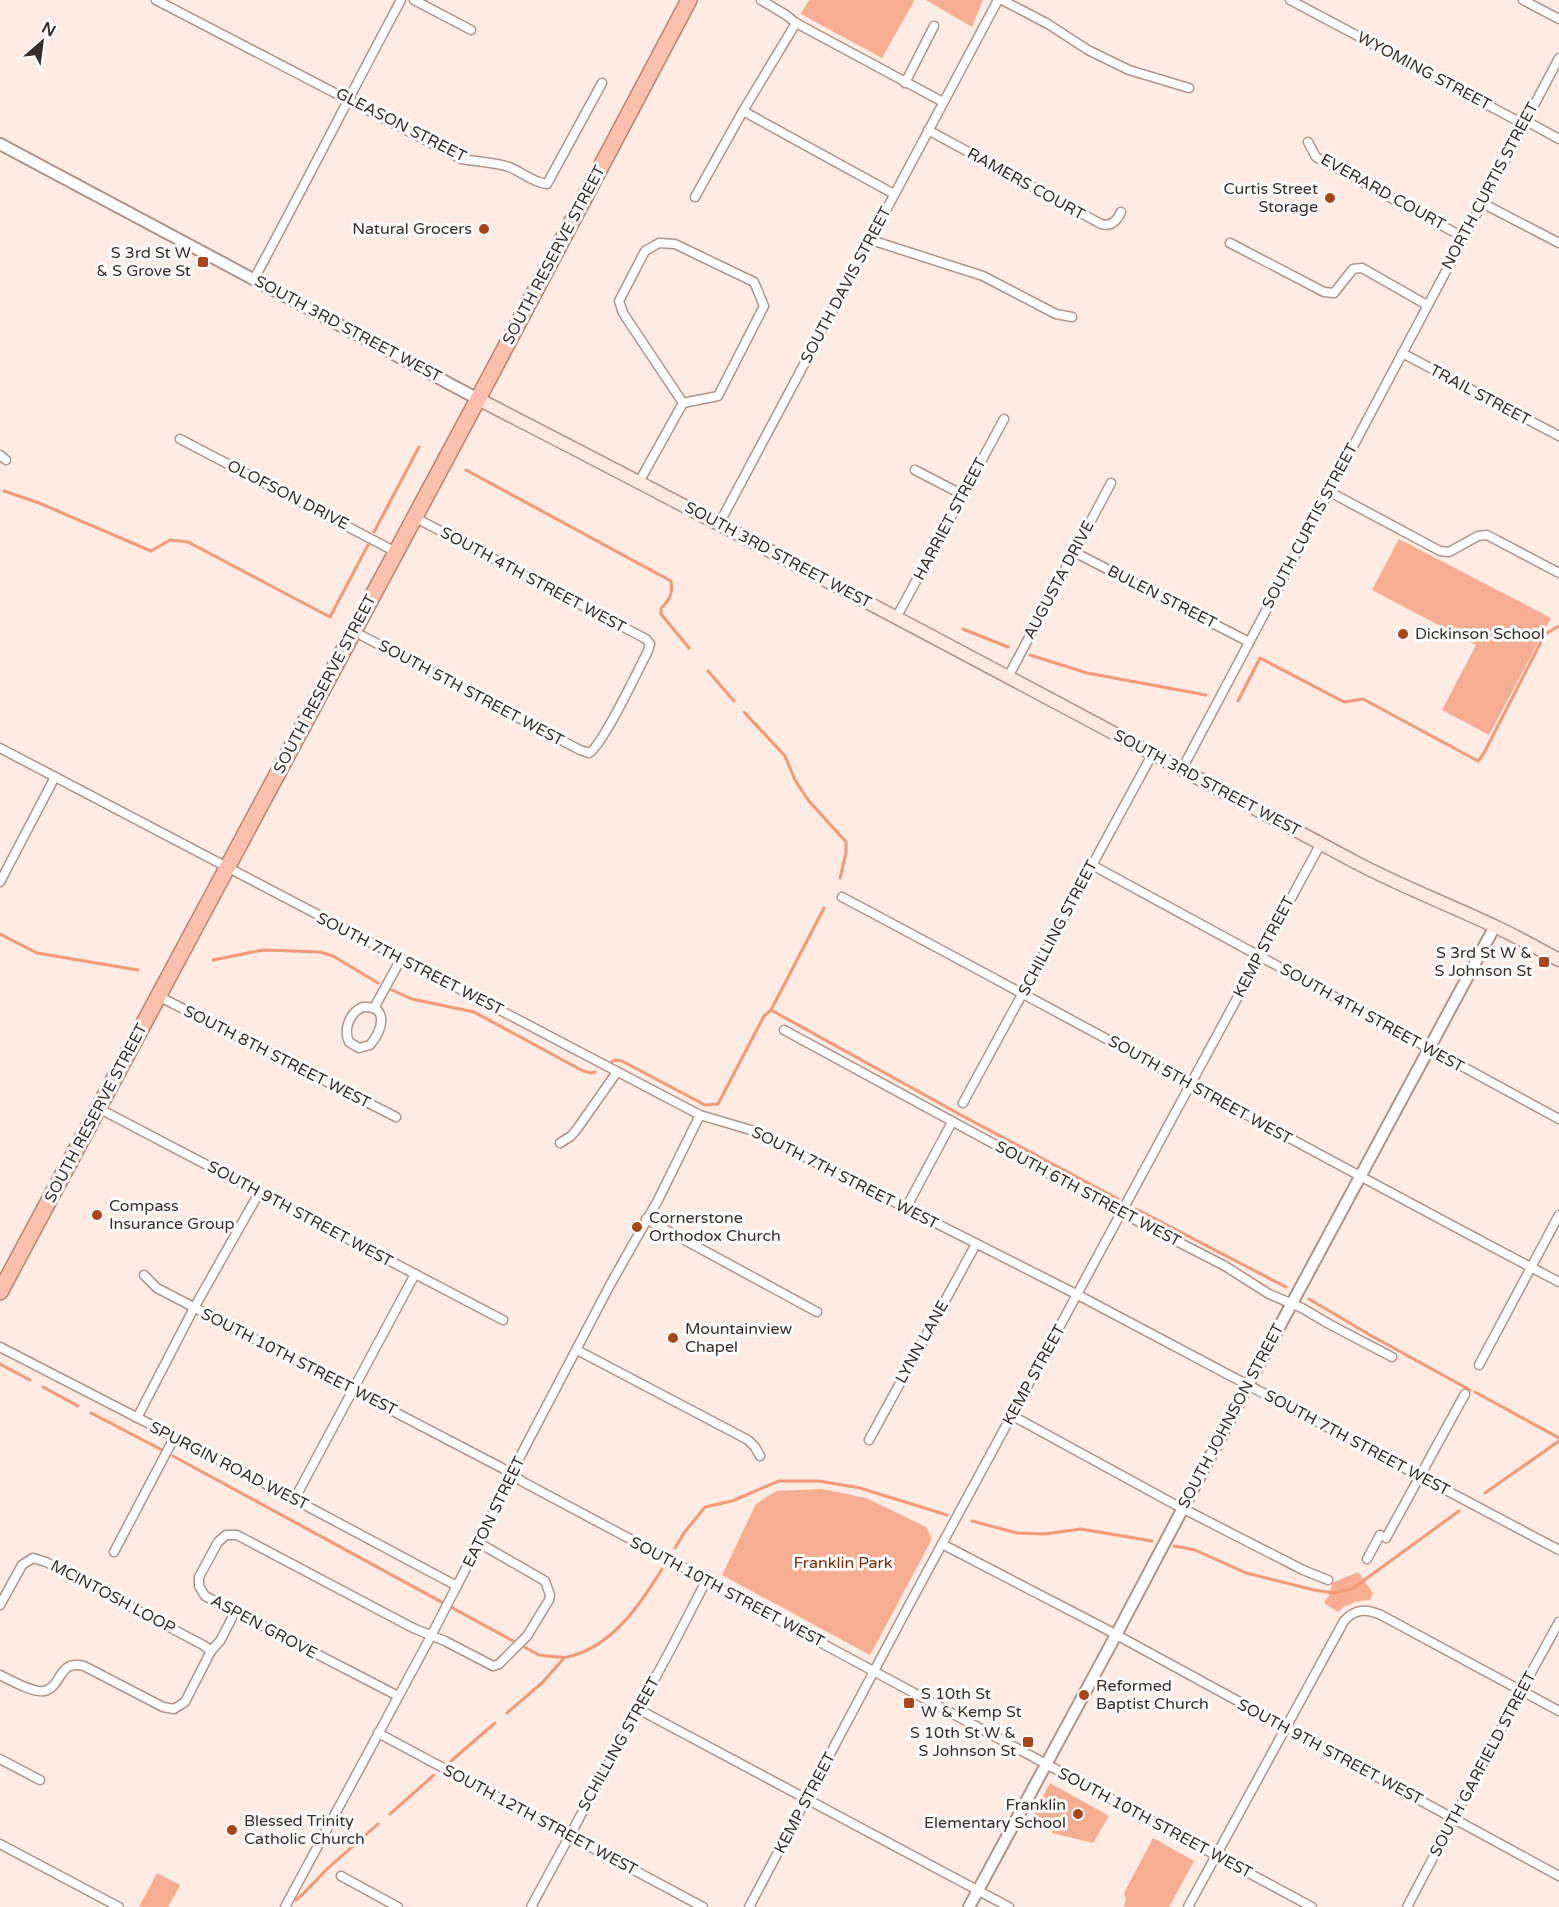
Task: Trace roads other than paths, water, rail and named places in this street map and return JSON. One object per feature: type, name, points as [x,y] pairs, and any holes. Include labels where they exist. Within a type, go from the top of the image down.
[{"type":"highway","name":"SOUTH RESERVE STREET","points":[[0,1293],[689,0]]},
{"type":"main road","name":"SOUTH 3RD STREET WEST","points":[[478,399],[1153,753],[1402,887],[1495,926],[1559,960]]},
{"type":"street","name":"GLEASON STREET","points":[[156,0],[462,159],[510,167],[538,183],[547,184],[602,83]]},
{"type":"street","points":[[254,279],[401,0]]},
{"type":"street","points":[[414,0],[471,30]]},
{"type":"street","points":[[761,0],[796,23],[943,102]]},
{"type":"street","points":[[1000,0],[1048,24],[1088,50],[1129,70],[1189,88]]},
{"type":"street","name":"SOUTH DAVIS STREET","points":[[719,524],[972,45],[1000,0]]},
{"type":"street","name":"WYOMING STREET","points":[[1290,0],[1524,123],[1530,123],[1559,139]]},
{"type":"street","points":[[1523,0],[1559,19]]},
{"type":"street","points":[[694,197],[796,23]]},
{"type":"street","points":[[905,83],[934,26]]},
{"type":"street","name":"NORTH CURTIS STREET","points":[[1438,284],[1559,58]]},
{"type":"street","points":[[743,111],[894,194]]},
{"type":"street","name":"RAMERS COURT","points":[[928,130],[1101,224],[1113,224],[1122,212]]},
{"type":"street","name":"EVERARD COURT","points":[[1308,142],[1316,157],[1463,237]]},
{"type":"street","name":"SOUTH 3RD STREET WEST","points":[[0,144],[478,399]]},
{"type":"street","points":[[1482,202],[1559,243]]},
{"type":"street","points":[[871,240],[983,276],[1056,314],[1072,317]]},
{"type":"street","points":[[639,482],[683,403],[717,396],[764,306],[754,282],[675,244],[658,243],[645,251],[619,301],[623,313],[683,403]]},
{"type":"street","points":[[1230,243],[1324,292],[1334,293],[1353,270],[1362,268],[1427,305]]},
{"type":"street","name":"SOUTH CURTIS STREET","points":[[1182,769],[1438,284]]},
{"type":"street","name":"TRAIL STREET","points":[[1402,353],[1559,436]]},
{"type":"street","name":"HARRIET STREET","points":[[896,618],[1004,419]]},
{"type":"street","name":"OLOFSON DRIVE","points":[[180,439],[396,552]]},
{"type":"street","points":[[915,470],[963,495]]},
{"type":"street","name":"AUGUSTA DRIVE","points":[[1008,677],[1110,483]]},
{"type":"street","points":[[1328,491],[1440,551],[1449,552],[1478,536],[1487,535],[1559,573]]},
{"type":"street","name":"SOUTH 4TH STREET WEST","points":[[414,517],[646,639],[650,644],[606,731],[595,750],[590,753]]},
{"type":"street","name":"BULEN STREET","points":[[1074,552],[1249,642]]},
{"type":"street","name":"SOUTH 5TH STREET WEST","points":[[353,631],[580,750],[590,753]]},
{"type":"street","name":"SOUTH 7TH STREET WEST","points":[[0,748],[700,1115],[754,1131],[1077,1295],[1559,1550]]},
{"type":"street","name":"SCHILLING STREET","points":[[963,1102],[1153,753]]},
{"type":"street","points":[[0,882],[3,870],[55,777]]},
{"type":"street","name":"KEMP STREET","points":[[749,1907],[1011,1415],[1321,843]]},
{"type":"street","name":"SOUTH 4TH STREET WEST","points":[[1092,865],[1559,1119]]},
{"type":"street","name":"SOUTH 5TH STREET WEST","points":[[842,897],[1359,1177],[1559,1282]]},
{"type":"street","name":"SOUTH JOHNSON STREET","points":[[969,1907],[1495,926]]},
{"type":"street","points":[[374,1008],[401,959]]},
{"type":"street","name":"SOUTH 8TH STREET WEST","points":[[158,996],[396,1117]]},
{"type":"street","points":[[363,1007],[374,1008],[382,1020],[374,1041],[364,1048],[354,1046],[349,1042],[346,1034],[353,1014],[363,1007]]},
{"type":"street","name":"SOUTH 6TH STREET WEST","points":[[784,1030],[1122,1213],[1225,1266],[1269,1294],[1392,1357]]},
{"type":"street","points":[[560,1143],[577,1129],[617,1072]]},
{"type":"street","name":"SOUTH 9TH STREET WEST","points":[[98,1108],[503,1320]]},
{"type":"street","name":"EATON STREET","points":[[285,1907],[431,1636],[479,1543],[511,1474],[664,1189],[700,1115]]},
{"type":"street","points":[[906,1208],[952,1122]]},
{"type":"street","points":[[138,1418],[194,1308],[260,1193]]},
{"type":"street","points":[[1479,1365],[1559,1215]]},
{"type":"street","points":[[646,1220],[817,1312]]},
{"type":"street","name":"LYNN LANE","points":[[869,1440],[976,1244]]},
{"type":"street","points":[[294,1500],[415,1274]]},
{"type":"street","name":"SOUTH 10TH STREET WEST","points":[[144,1275],[157,1288],[511,1474],[1312,1907]]},
{"type":"street","name":"SPURGIN ROAD WEST","points":[[0,1347],[457,1586]]},
{"type":"street","points":[[577,1350],[748,1440],[760,1456]]},
{"type":"street","points":[[1367,1559],[1383,1537],[1465,1394]]},
{"type":"street","points":[[1011,1415],[1182,1508],[1303,1570],[1328,1580]]},
{"type":"street","points":[[114,1552],[174,1438]]},
{"type":"street","name":"ASPEN GROVE","points":[[398,1696],[205,1596],[199,1586],[199,1578],[218,1542],[226,1535],[237,1535],[493,1666],[499,1664],[527,1636],[549,1600],[549,1595],[545,1581],[479,1543]]},
{"type":"street","name":"SOUTH 9TH STREET WEST","points":[[942,1544],[1116,1635],[1559,1876]]},
{"type":"street","name":"MCINTOSH LOOP","points":[[0,1605],[22,1565],[33,1558],[46,1562],[211,1650]]},
{"type":"street","name":"SCHILLING STREET","points":[[531,1907],[706,1581]]},
{"type":"street","points":[[1188,1907],[1344,1621],[1352,1613],[1372,1611],[1381,1615],[1559,1712]]},
{"type":"street","points":[[0,1675],[30,1689],[43,1692],[53,1686],[65,1668],[75,1664],[84,1666],[163,1707],[174,1708],[185,1702],[211,1650],[220,1641],[232,1618]]},
{"type":"street","name":"SOUTH GARFIELD STREET","points":[[1407,1907],[1559,1622]]},
{"type":"street","points":[[638,1709],[1010,1907]]},
{"type":"street","name":"SOUTH 12TH STREET WEST","points":[[378,1732],[703,1907]]},
{"type":"street","points":[[0,1759],[40,1780]]},
{"type":"street","points":[[0,1844],[119,1907]]},
{"type":"street","points":[[341,1876],[398,1907]]},
{"type":"waterway","points":[[374,532],[419,447]]},
{"type":"waterway","points":[[466,470],[671,581],[670,596],[661,608],[661,614],[689,648]]},
{"type":"waterway","points":[[4,491],[39,503],[151,551],[170,540],[188,542],[330,617],[368,545]]},
{"type":"waterway","points":[[1238,701],[1260,658],[1344,702],[1363,699],[1478,761],[1545,634],[1559,626]]},
{"type":"waterway","points":[[963,629],[1008,647]]},
{"type":"waterway","points":[[1030,655],[1087,673],[1206,695]]},
{"type":"waterway","points":[[708,671],[734,701]]},
{"type":"waterway","points":[[744,712],[785,756],[795,780],[808,800],[846,842],[846,853],[840,878]]},
{"type":"waterway","points":[[771,1010],[824,908]]},
{"type":"waterway","points":[[0,934],[37,953],[138,970]]},
{"type":"waterway","points":[[213,960],[263,950],[320,952],[333,956],[378,983]]},
{"type":"waterway","points":[[392,990],[412,999],[474,1012],[583,1071],[595,1072]]},
{"type":"waterway","points":[[609,1063],[615,1060],[622,1061],[705,1105],[718,1104],[764,1016],[771,1010],[1118,1199]]},
{"type":"waterway","points":[[1136,1209],[1286,1287]]},
{"type":"waterway","points":[[1309,1299],[1470,1390]]},
{"type":"waterway","points":[[0,1364],[30,1380]]},
{"type":"waterway","points":[[43,1387],[78,1406]]},
{"type":"waterway","points":[[1475,1392],[1559,1438]]},
{"type":"waterway","points":[[91,1413],[162,1450]]},
{"type":"waterway","points":[[1485,1493],[1559,1441]]},
{"type":"waterway","points":[[173,1456],[539,1655],[567,1657],[597,1645],[623,1623],[644,1597],[662,1569]]},
{"type":"waterway","points":[[675,1548],[705,1507],[732,1501],[779,1481],[819,1481],[860,1488],[947,1515]]},
{"type":"waterway","points":[[1174,1546],[1195,1550],[1246,1573],[1334,1593],[1352,1589],[1459,1511]]},
{"type":"waterway","points":[[972,1521],[1017,1533],[1044,1534],[1081,1529],[1152,1541]]},
{"type":"waterway","points":[[507,1713],[543,1682],[564,1658]]},
{"type":"waterway","points":[[451,1761],[495,1723]]},
{"type":"waterway","points":[[390,1814],[434,1775]]},
{"type":"waterway","points":[[296,1900],[378,1824]]},
{"type":"place","name":"Curtis Street Storage","points":[[1330,198]]},
{"type":"place","name":"Natural Grocers","points":[[484,229]]},
{"type":"place","name":"S 3rd St W & S Grove St","points":[[203,262]]},
{"type":"place","name":"Dickinson School","points":[[1403,634]]},
{"type":"place","name":"S 3rd St W & S Johnson St","points":[[1544,962]]},
{"type":"place","name":"Compass Insurance Group","points":[[97,1215]]},
{"type":"place","name":"Cornerstone Orthodox Church","points":[[637,1227]]},
{"type":"place","name":"Mountainview Chapel","points":[[673,1338]]},
{"type":"place","name":"Reformed Baptist Church","points":[[1084,1695]]},
{"type":"place","name":"S 10th St W & Kemp St","points":[[909,1703]]},
{"type":"place","name":"S 10th St W & S Johnson St","points":[[1028,1742]]},
{"type":"place","name":"Franklin Elementary School","points":[[1078,1814]]},
{"type":"place","name":"Blessed Trinity Catholic Church","points":[[232,1830]]},
{"type":"park label","name":"Franklin Park","points":[[843,1563]]}]
